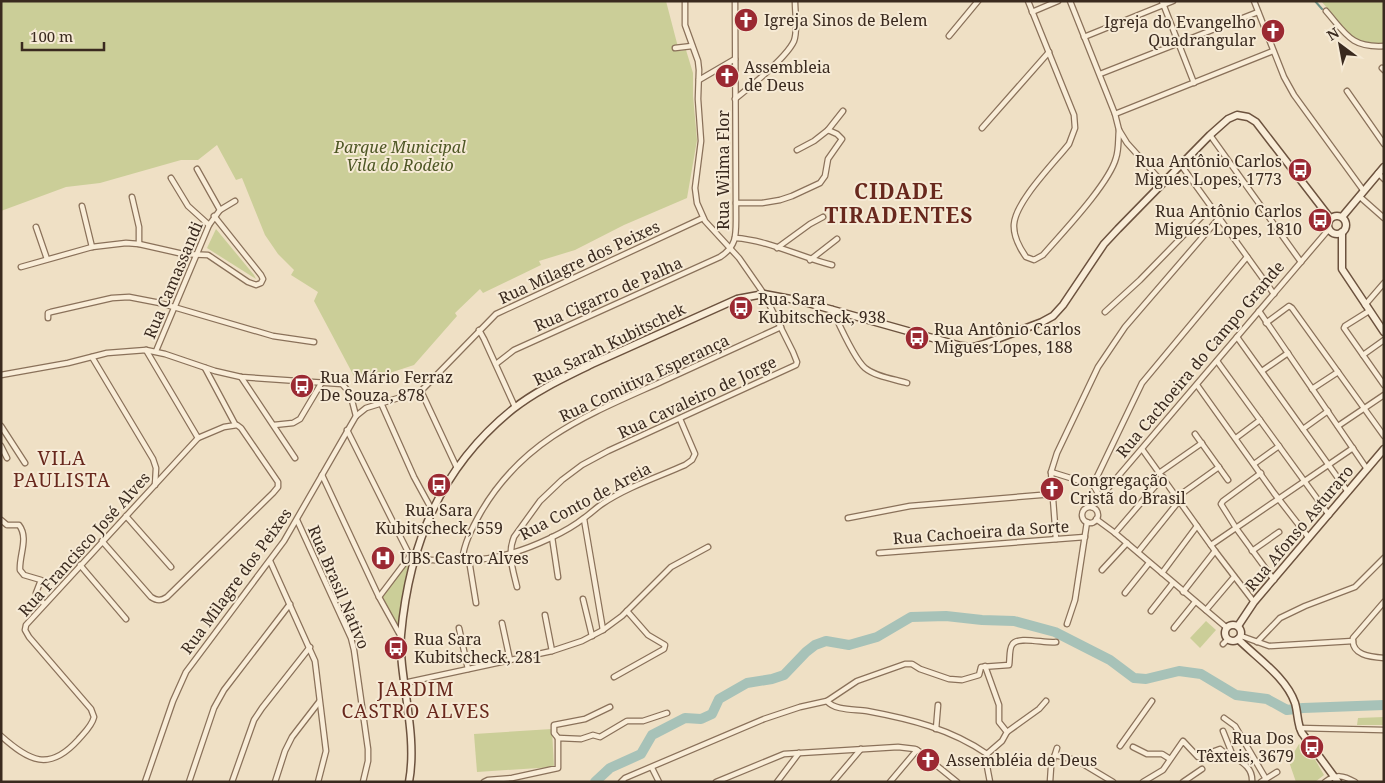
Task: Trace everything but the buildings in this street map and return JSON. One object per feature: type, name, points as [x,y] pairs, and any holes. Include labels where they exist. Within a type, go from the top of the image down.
[{"type":"street","points":[[684,1],[685,25],[699,65],[698,99],[701,141],[695,188],[697,203],[703,218]]},
{"type":"street","name":"Rua Wilma Flor","points":[[731,248],[735,238],[736,203],[735,1]]},
{"type":"street","points":[[735,99],[773,65],[791,44],[795,37],[795,1]]},
{"type":"street","points":[[949,36],[978,1]]},
{"type":"street","points":[[1028,1],[1074,115],[1074,128],[1069,144],[1032,189],[1016,217],[1014,225],[1015,236],[1026,257],[1034,260],[1043,255],[1094,194],[1114,165],[1117,156],[1119,130],[1115,114],[1070,1]]},
{"type":"street","points":[[1032,12],[1058,1]]},
{"type":"street","points":[[1084,37],[1163,3],[1172,1]]},
{"type":"street","points":[[1254,1],[1284,77],[1294,95],[1361,193],[1384,218]]},
{"type":"street","points":[[1163,3],[1194,84]]},
{"type":"street","points":[[1326,11],[1342,31],[1358,44],[1362,46],[1384,46]]},
{"type":"street","points":[[1100,74],[1258,12]]},
{"type":"street","points":[[675,48],[692,46]]},
{"type":"street","points":[[1115,114],[1273,51]]},
{"type":"street","points":[[982,128],[1049,52]]},
{"type":"street","points":[[699,80],[735,59]]},
{"type":"street","points":[[1347,91],[1384,144]]},
{"type":"street","points":[[797,150],[814,141],[828,130],[843,111]]},
{"type":"street","points":[[764,294],[801,301],[961,346],[973,347],[999,339],[1053,316],[1063,305],[1104,244],[1210,135],[1228,119],[1237,115],[1248,117],[1256,122],[1330,218]]},
{"type":"street","points":[[736,203],[762,203],[780,200],[820,183],[825,176],[828,159],[842,141],[842,138],[837,134],[828,130]]},
{"type":"street","points":[[1119,130],[1136,154],[1163,183]]},
{"type":"street","points":[[1210,135],[1301,262]]},
{"type":"street","points":[[1181,165],[1274,294]]},
{"type":"street","points":[[1342,217],[1384,167]]},
{"type":"street","points":[[197,168],[220,210]]},
{"type":"street","points":[[1378,173],[1384,178]]},
{"type":"street","points":[[171,178],[188,206],[209,225]]},
{"type":"street","points":[[132,197],[139,227],[139,244]]},
{"type":"street","name":"Rua Camassandi","points":[[156,351],[209,225],[220,210],[235,201]]},
{"type":"street","points":[[82,206],[92,247]]},
{"type":"street","points":[[1105,312],[1140,280],[1211,207]]},
{"type":"street","points":[[1342,232],[1336,234],[1329,229],[1328,223],[1330,218],[1336,215],[1342,217],[1347,225],[1342,232],[1342,269],[1366,308],[1384,332]]},
{"type":"street","points":[[21,267],[92,247],[120,242],[139,244],[183,254],[208,255],[248,282],[256,285],[261,283],[263,279],[261,274],[214,216]]},
{"type":"street","points":[[777,248],[823,217]]},
{"type":"street","name":"Rua Cavaleiro de Jorge","points":[[510,553],[514,537],[530,514],[553,488],[569,474],[602,454],[796,365],[796,358],[764,294],[731,248],[703,218]]},
{"type":"street","name":"Rua Milagre dos Peixes","points":[[145,782],[173,700],[186,672],[270,561],[297,520],[356,416],[366,408],[421,391],[493,316],[500,312],[703,218]]},
{"type":"street","points":[[1056,539],[1051,472],[1057,453],[1086,390],[1105,355],[1125,327],[1219,218]]},
{"type":"street","points":[[36,228],[48,259]]},
{"type":"street","name":"Rua Cachoeira do Campo Grande","points":[[1092,507],[1329,229]]},
{"type":"street","points":[[735,238],[748,238],[810,260],[832,265]]},
{"type":"street","points":[[810,260],[837,239]]},
{"type":"street","name":"Rua Cigarro de Palha","points":[[496,364],[514,350],[720,257],[731,248]]},
{"type":"street","points":[[1093,486],[1142,383],[1247,257]]},
{"type":"street","points":[[1384,283],[1366,308],[1344,328],[1384,385]]},
{"type":"street","name":"Rua Sarah Kubitschek","points":[[409,782],[411,748],[401,636],[405,601],[412,558],[432,510],[457,468],[478,442],[515,407],[552,384],[620,351],[737,299],[764,294]]},
{"type":"street","points":[[48,318],[48,314],[51,312],[121,297],[129,297],[273,336],[314,342]]},
{"type":"street","points":[[1266,323],[1290,306],[1384,436]]},
{"type":"street","points":[[832,310],[865,368],[874,373],[907,383]]},
{"type":"street","points":[[1259,311],[1367,469]]},
{"type":"street","name":"Rua Comitiva Esperança","points":[[462,561],[467,539],[487,502],[513,469],[541,444],[584,417],[781,327]]},
{"type":"street","points":[[479,330],[515,407]]},
{"type":"street","points":[[1237,337],[1348,492]]},
{"type":"street","points":[[1363,355],[1384,340]]},
{"type":"street","points":[[146,350],[198,438],[235,424]]},
{"type":"street","points":[[1,375],[118,351],[156,351],[205,368],[241,377],[336,382],[347,388],[356,416]]},
{"type":"street","points":[[1262,371],[1288,353]]},
{"type":"street","points":[[92,357],[153,460],[156,468],[154,486]]},
{"type":"street","points":[[1217,361],[1329,514]]},
{"type":"street","points":[[102,541],[151,597],[158,600],[167,597],[278,487],[276,479],[241,428],[235,424],[205,368]]},
{"type":"street","points":[[1312,389],[1338,372]]},
{"type":"street","points":[[241,377],[295,458]]},
{"type":"street","points":[[274,426],[293,423],[300,419],[322,382]]},
{"type":"street","points":[[1198,384],[1278,498],[1309,538]]},
{"type":"street","points":[[421,391],[457,468]]},
{"type":"street","points":[[1338,426],[1384,395]]},
{"type":"street","points":[[381,403],[432,510]]},
{"type":"street","points":[[1303,429],[1328,412]]},
{"type":"street","name":"Rua Conto de Areia","points":[[412,558],[462,561],[493,558],[552,537],[584,519],[602,504],[616,496],[685,465],[692,460],[695,454],[680,419]]},
{"type":"street","points":[[1236,438],[1260,420]]},
{"type":"street","points":[[1,426],[25,463]]},
{"type":"street","points":[[347,430],[412,558],[379,597]]},
{"type":"street","points":[[1195,434],[1228,480]]},
{"type":"street","name":"Rua Francisco José Alves","points":[[1,736],[28,757],[38,760],[51,759],[62,754],[75,744],[93,721],[94,717],[91,709],[26,633],[25,628],[44,604],[198,438]]},
{"type":"street","points":[[1115,533],[1161,475],[1202,443]]},
{"type":"street","points":[[1,446],[7,458]]},
{"type":"street","points":[[1254,464],[1279,446]]},
{"type":"street","points":[[1211,545],[1353,448]]},
{"type":"street","points":[[1142,449],[1254,602]]},
{"type":"street","name":"Rua Afonso Asturaro","points":[[1238,626],[1254,602],[1384,449]]},
{"type":"street","points":[[1138,552],[1178,499],[1219,467]]},
{"type":"street","points":[[1051,472],[1093,486],[1101,498]]},
{"type":"street","points":[[1261,473],[1223,500],[1222,507],[1274,580]]},
{"type":"street","points":[[322,475],[379,597],[401,636]]},
{"type":"street","points":[[848,518],[910,506],[1053,494]]},
{"type":"street","points":[[1092,507],[1097,512],[1096,519],[1094,522],[1084,520],[1082,514],[1086,508],[1092,507]]},
{"type":"street","points":[[126,516],[171,567]]},
{"type":"street","points":[[584,519],[603,630]]},
{"type":"street","points":[[1096,519],[1227,628]]},
{"type":"street","points":[[1,520],[7,525],[19,525],[22,529],[23,545],[20,570],[24,575],[40,579],[41,581],[36,592],[44,604]]},
{"type":"street","name":"Rua Brasil Nativo","points":[[297,520],[351,638],[368,749],[368,761],[363,782]]},
{"type":"street","points":[[1067,624],[1075,600],[1087,522]]},
{"type":"street","points":[[1162,573],[1197,526]]},
{"type":"street","points":[[1252,551],[1279,532]]},
{"type":"street","points":[[552,537],[558,576]]},
{"type":"street","name":"Rua Cachoeira da Sorte","points":[[879,553],[1085,537]]},
{"type":"street","points":[[1102,570],[1127,543]]},
{"type":"street","points":[[404,683],[572,645],[603,630],[627,611],[672,568],[708,547]]},
{"type":"street","points":[[1184,592],[1215,551]]},
{"type":"street","points":[[510,553],[517,588]]},
{"type":"street","points":[[1257,642],[1280,618],[1305,606],[1355,587],[1384,558]]},
{"type":"street","points":[[469,560],[476,603]]},
{"type":"street","points":[[270,561],[310,647],[316,666],[326,751],[318,782]]},
{"type":"street","points":[[1125,593],[1149,562]]},
{"type":"street","points":[[80,565],[126,619]]},
{"type":"street","points":[[1206,610],[1234,577]]},
{"type":"street","points":[[1151,611],[1173,583]]},
{"type":"street","points":[[583,599],[592,636]]},
{"type":"street","points":[[1174,628],[1195,602]]},
{"type":"street","points":[[1384,602],[1353,638],[1354,648],[1359,653],[1384,658]]},
{"type":"street","points":[[189,782],[214,708],[224,690],[290,604]]},
{"type":"street","points":[[614,677],[664,649],[664,646],[648,635],[627,611]]},
{"type":"street","points":[[545,615],[552,651]]},
{"type":"street","points":[[502,623],[510,660]]},
{"type":"street","points":[[1231,625],[1238,626],[1241,630],[1239,637],[1232,641],[1226,641],[1225,634],[1227,628],[1231,625]]},
{"type":"street","points":[[460,628],[468,669]]},
{"type":"street","points":[[1239,637],[1269,646],[1353,641]]},
{"type":"street","points":[[1239,637],[1289,691],[1295,703],[1299,728],[1338,782]]},
{"type":"street","points":[[621,782],[625,778],[764,719],[800,707],[827,701],[858,681],[906,664],[912,664],[949,680],[956,680],[976,677],[980,674],[980,668],[985,666],[1009,665],[1011,645],[1014,642],[1023,640],[1056,642]]},
{"type":"street","points":[[232,782],[254,720],[310,647]]},
{"type":"street","points":[[985,666],[999,705],[999,722],[1006,732]]},
{"type":"street","points":[[827,701],[834,707],[903,718],[972,744],[987,754]]},
{"type":"street","points":[[990,782],[986,761],[987,754],[1002,741],[1006,732],[1032,715],[1046,701]]},
{"type":"street","points":[[1120,746],[1152,701]]},
{"type":"street","points":[[275,782],[285,751],[292,737],[319,702]]},
{"type":"street","points":[[936,729],[938,704]]},
{"type":"street","points":[[484,782],[558,768],[558,738],[554,733],[554,725],[585,719],[610,707]]},
{"type":"street","points":[[558,738],[581,739],[593,735],[600,737],[627,721],[643,721],[667,713]]},
{"type":"street","points":[[1224,718],[1235,726],[1266,779]]},
{"type":"street","points":[[1299,728],[1384,730]]},
{"type":"street","points":[[1223,731],[1233,756]]},
{"type":"street","points":[[1143,782],[1150,780],[1163,770],[1183,741],[1198,757],[1220,749],[1233,756],[1250,770],[1253,775],[1252,782]]},
{"type":"street","points":[[716,782],[784,754],[898,747],[917,750],[957,782]]},
{"type":"street","points":[[1133,747],[1147,754],[1162,754],[1170,759]]},
{"type":"street","points":[[1050,782],[1057,748]]},
{"type":"street","points":[[833,782],[861,749]]},
{"type":"street","points":[[890,782],[917,750]]},
{"type":"street","points":[[777,782],[799,753]]},
{"type":"street","points":[[1055,755],[1078,762],[1113,782]]},
{"type":"street","points":[[652,768],[659,782]]},
{"type":"street","points":[[1183,782],[1202,769]]},
{"type":"street","points":[[1261,782],[1277,772]]},
{"type":"street","points":[[946,782],[951,776]]},
{"type":"street","points":[[1325,782],[1334,776],[1343,776],[1355,782]]},
{"type":"green space","name":"Parque Municipal Vila do Rodeio","points":[[1,1],[666,1],[679,51],[686,50],[693,73],[697,140],[687,198],[624,225],[575,250],[539,261],[541,265],[483,293],[480,289],[455,313],[457,316],[414,365],[362,382],[356,380],[314,301],[318,292],[291,275],[294,270],[278,254],[265,235],[242,178],[236,180],[217,145],[198,160],[181,160],[100,183],[66,187],[1,211]]},
{"type":"green space","points":[[1321,1],[1384,1],[1384,43],[1363,42],[1352,37]]},
{"type":"green space","points":[[216,229],[254,275],[256,279],[207,248]]},
{"type":"green space","points":[[409,560],[398,627],[382,597]]},
{"type":"green space","points":[[1206,621],[1216,630],[1200,648],[1190,638]]},
{"type":"green space","points":[[1384,717],[1384,725],[1357,725],[1358,718]]},
{"type":"green space","points":[[552,729],[554,767],[477,772],[474,734]]},
{"type":"green space","points":[[1299,744],[1313,756],[1324,775],[1315,782],[1296,782],[1287,756],[1293,754]]},
{"type":"waterway","points":[[1315,1],[1322,9]]},
{"type":"waterway","points":[[595,782],[610,768],[641,754],[652,735],[685,718],[701,719],[712,714],[719,699],[747,683],[784,675],[815,645],[826,641],[849,645],[877,637],[911,617],[946,616],[1014,621],[1055,632],[1110,660],[1134,678],[1146,679],[1179,671],[1201,674],[1236,695],[1267,699],[1287,710],[1384,705]]},
{"type":"place","name":"Igreja Sinos de Belem","points":[[746,20]]},
{"type":"place","name":"Igreja do Evangelho Quadrangular","points":[[1273,31]]},
{"type":"place","name":"Assembleia de Deus","points":[[727,76]]},
{"type":"place","name":"Rua Antônio Carlos Migues Lopes, 1773","points":[[1300,170]]},
{"type":"place","name":"Rua Antônio Carlos Migues Lopes, 1810","points":[[1320,220]]},
{"type":"place","name":"Rua Sara Kubitscheck, 938","points":[[741,308]]},
{"type":"place","name":"Rua Antônio Carlos Migues Lopes, 188","points":[[917,338]]},
{"type":"place","name":"Rua Mário Ferraz De Souza, 878","points":[[302,386]]},
{"type":"place","name":"Rua Sara Kubitscheck, 559","points":[[439,485]]},
{"type":"place","name":"Congregação Cristã do Brasil","points":[[1052,489]]},
{"type":"place","name":"UBS Castro Alves","points":[[383,558]]},
{"type":"place","name":"Rua Sara Kubitscheck, 281","points":[[396,648]]},
{"type":"place","name":"Rua Dos Têxteis, 3679","points":[[1312,747]]},
{"type":"place","name":"Assembléia de Deus","points":[[928,760]]},
{"type":"district","name":"CIDADE TIRADENTES","points":[[899,204]]},
{"type":"district","name":"VILA PAULISTA","points":[[62,469]]},
{"type":"district","name":"JARDIM CASTRO ALVES","points":[[416,700]]}]
